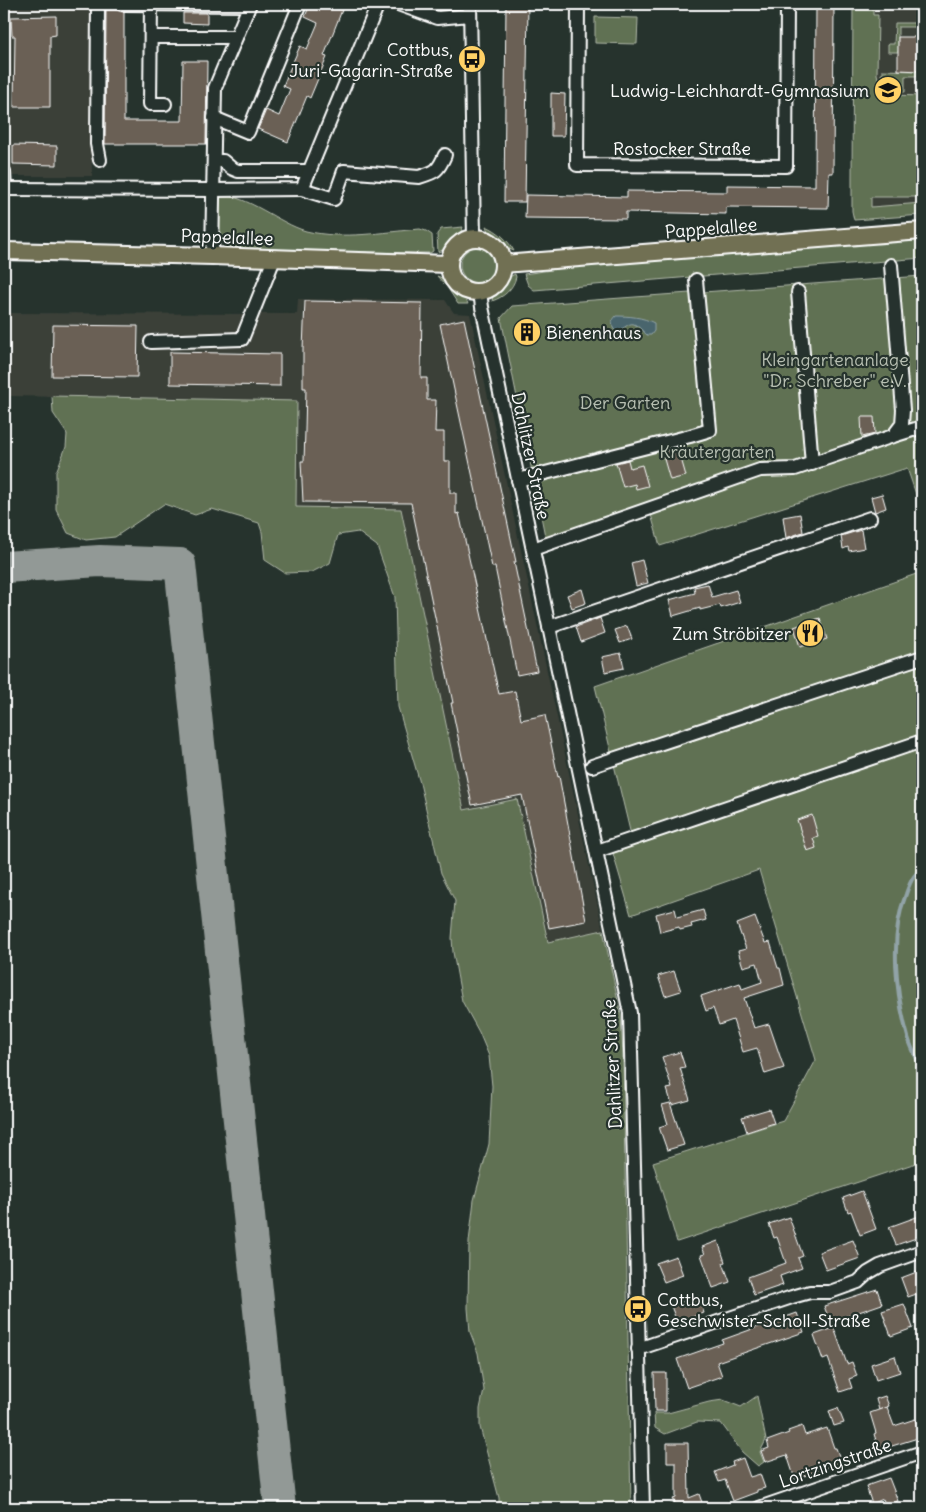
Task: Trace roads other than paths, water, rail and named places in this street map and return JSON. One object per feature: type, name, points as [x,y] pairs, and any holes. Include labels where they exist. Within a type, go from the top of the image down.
[{"type":"main road","name":"Pappelallee","points":[[503,264],[922,231]]},
{"type":"main road","points":[[474,238],[484,239],[493,244],[502,256],[503,264],[501,276],[489,290],[472,293],[456,285],[451,278],[448,264],[451,253],[457,245],[465,240],[474,238]]},
{"type":"main road","name":"Pappelallee","points":[[4,251],[448,264]]},
{"type":"street","points":[[98,4],[97,144],[100,160]]},
{"type":"street","points":[[122,4],[250,4],[215,88],[212,256]]},
{"type":"street","points":[[151,4],[150,104],[164,104]]},
{"type":"street","points":[[214,118],[248,132],[300,4]]},
{"type":"street","points":[[302,189],[378,4]]},
{"type":"street","points":[[398,4],[437,18],[470,9],[474,238]]},
{"type":"street","name":"Rostocker Straße","points":[[578,4],[577,165],[684,167],[786,166],[787,4]]},
{"type":"street","points":[[151,36],[236,37]]},
{"type":"street","points":[[4,172],[4,189],[302,189],[334,199],[344,170],[419,177],[439,168],[445,155]]},
{"type":"street","points":[[214,161],[223,161],[231,168],[238,170],[310,171]]},
{"type":"street","points":[[151,342],[242,339],[274,259]]},
{"type":"street","points":[[891,265],[903,410],[902,424],[894,436]]},
{"type":"street","points":[[518,480],[710,430],[696,280]]},
{"type":"street","name":"Dahlitzer Straße","points":[[480,292],[630,1013],[643,1508]]},
{"type":"street","points":[[798,292],[812,464]]},
{"type":"street","points":[[533,549],[760,470],[795,469],[922,427]]},
{"type":"street","points":[[549,626],[870,518]]},
{"type":"street","points":[[592,766],[922,657]]},
{"type":"street","points":[[597,851],[922,741]]},
{"type":"street","points":[[638,1349],[801,1294],[837,1290],[858,1282],[868,1272],[880,1266],[922,1251]]},
{"type":"street","name":"Lortzingstraße","points":[[760,1508],[922,1452]]},
{"type":"water","points":[[616,316],[645,319],[654,323],[654,331],[651,335],[647,335],[638,326],[632,324],[616,332],[612,321]]},
{"type":"waterway","points":[[922,869],[910,883],[906,894],[897,928],[896,947],[900,1003],[908,1037],[922,1069]]},
{"type":"place","name":"Cottbus, Juri-Gagarin-Straße","points":[[472,59]]},
{"type":"place","name":"Ludwig-Leichhardt-Gymnasium","points":[[888,90]]},
{"type":"place","name":"Bienenhaus","points":[[527,332]]},
{"type":"place","name":"Zum Ströbitzer","points":[[810,633]]},
{"type":"place","name":"Cottbus, Geschwister-Scholl-Straße","points":[[638,1309]]},
{"type":"park label","name":"Kleingartenanlage \"Dr. Schreber\" e.V.","points":[[835,369]]},
{"type":"park label","name":"Der Garten","points":[[625,402]]},
{"type":"park label","name":"Kräutergarten","points":[[717,451]]}]
